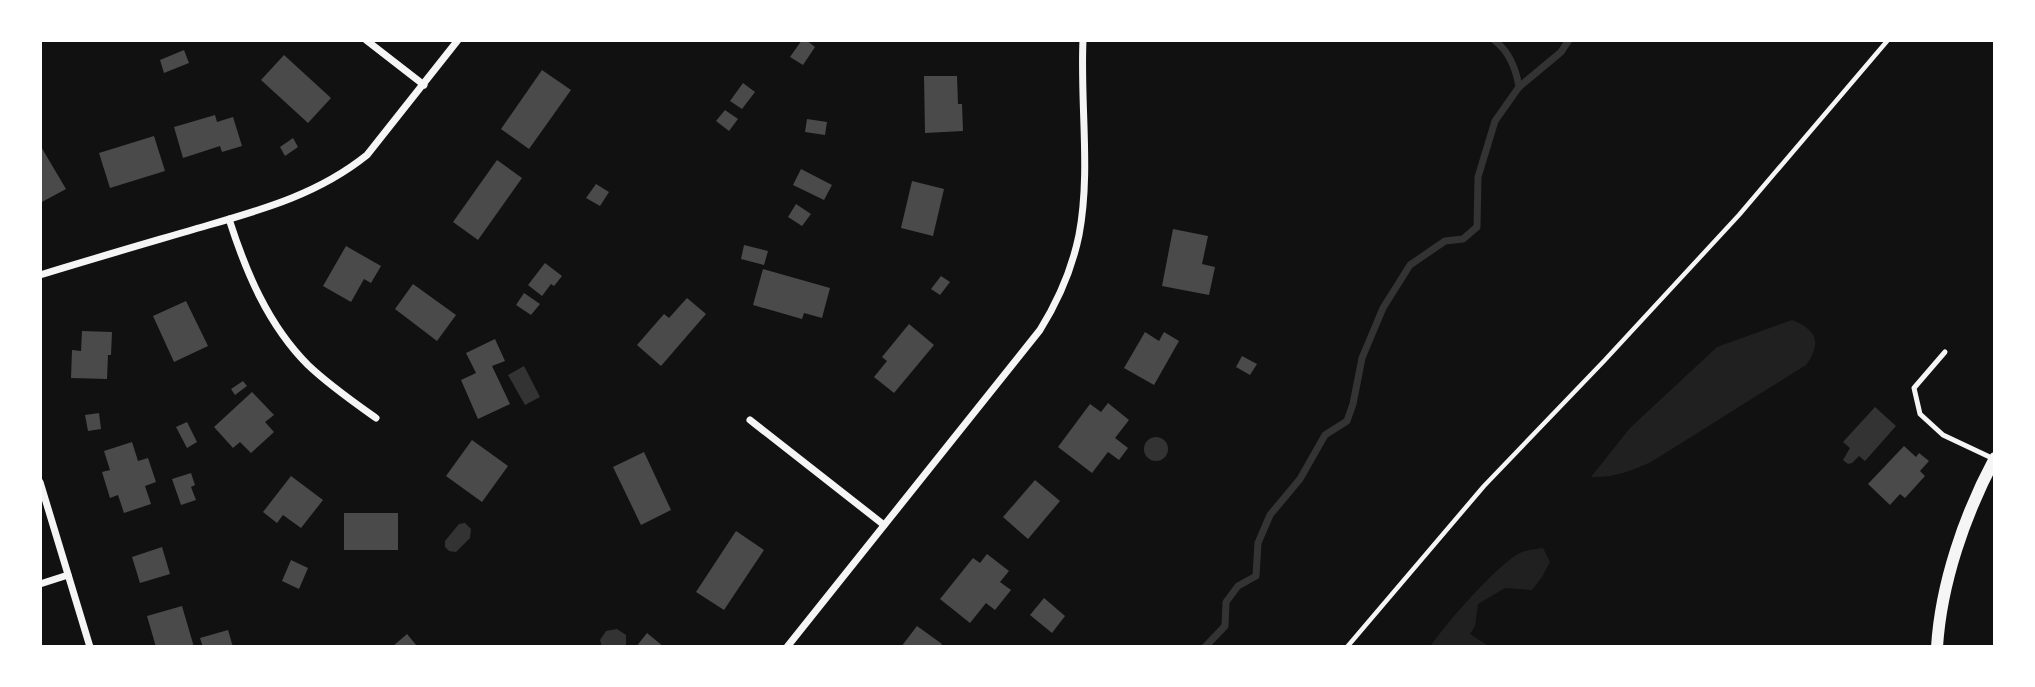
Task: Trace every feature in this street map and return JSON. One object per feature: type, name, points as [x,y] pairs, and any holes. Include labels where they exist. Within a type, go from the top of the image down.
[{"type":"street","points":[[366,40],[424,85]]},
{"type":"street","points":[[40,275],[229,219],[321,187],[367,155],[458,40]]},
{"type":"street","points":[[787,647],[1040,330],[1068,274],[1079,235],[1084,196],[1083,40]]},
{"type":"street","points":[[229,219],[247,270],[261,300],[284,337],[307,364],[335,389],[376,418]]},
{"type":"street","points":[[750,420],[884,525]]},
{"type":"street","points":[[1937,647],[1943,603],[1952,568],[1964,530],[1994,459]]},
{"type":"street","points":[[40,482],[90,647]]},
{"type":"street","points":[[40,584],[68,575]]},
{"type":"lane","points":[[1945,352],[1914,388],[1920,414],[1943,435],[1994,459]]},
{"type":"path","points":[[1347,647],[1484,486],[1604,362],[1739,215],[1888,40]]},
{"type":"shaded area","points":[[1792,320],[1807,328],[1814,338],[1814,350],[1806,365],[1651,462],[1622,473],[1591,477],[1630,428],[1717,347]]},
{"type":"shaded area","points":[[524,366],[540,397],[525,405],[508,375]]},
{"type":"shaded area","points":[[1875,407],[1896,426],[1865,461],[1859,456],[1848,464],[1843,460],[1850,448],[1843,442]]},
{"type":"shaded area","points":[[1156,437],[1165,440],[1168,449],[1165,458],[1156,461],[1147,458],[1144,449],[1147,440]]},
{"type":"shaded area","points":[[465,523],[471,529],[470,538],[456,552],[449,551],[445,547],[445,541],[459,524]]},
{"type":"shaded area","points":[[1543,548],[1550,562],[1532,590],[1505,588],[1478,604],[1475,626],[1470,634],[1487,645],[1502,647],[1430,647],[1459,610],[1500,568],[1522,552]]},
{"type":"shaded area","points":[[617,629],[626,635],[626,647],[602,647],[600,640],[606,631]]},
{"type":"building","points":[[802,40],[815,47],[803,65],[790,57]]},
{"type":"building","points":[[184,50],[189,63],[164,73],[160,60]]},
{"type":"building","points":[[284,55],[331,98],[308,123],[261,80]]},
{"type":"building","points":[[542,70],[571,90],[529,149],[501,129]]},
{"type":"building","points":[[924,76],[957,76],[963,131],[925,133]]},
{"type":"building","points":[[743,83],[755,92],[742,109],[730,101]]},
{"type":"building","points":[[725,110],[738,119],[729,131],[716,121]]},
{"type":"building","points":[[215,115],[217,122],[233,117],[242,146],[222,152],[220,146],[183,158],[174,127]]},
{"type":"building","points":[[807,119],[827,122],[825,135],[805,132]]},
{"type":"building","points":[[154,136],[165,171],[110,188],[99,153]]},
{"type":"building","points":[[293,138],[298,147],[285,156],[280,147]]},
{"type":"building","points":[[40,145],[66,189],[40,203]]},
{"type":"building","points":[[497,160],[522,178],[478,240],[453,222]]},
{"type":"building","points":[[801,169],[832,185],[824,200],[793,185]]},
{"type":"building","points":[[912,181],[944,189],[933,236],[901,228]]},
{"type":"building","points":[[596,184],[609,192],[600,206],[586,198]]},
{"type":"building","points":[[796,204],[811,214],[802,226],[788,217]]},
{"type":"building","points":[[1173,229],[1208,236],[1202,264],[1215,267],[1209,295],[1162,286]]},
{"type":"building","points":[[744,245],[768,251],[764,265],[741,259]]},
{"type":"building","points":[[346,246],[381,266],[371,283],[364,279],[351,302],[323,286]]},
{"type":"building","points":[[545,263],[562,276],[554,286],[551,284],[542,296],[528,285]]},
{"type":"building","points":[[763,269],[830,288],[822,318],[804,313],[802,319],[753,305]]},
{"type":"building","points":[[941,276],[950,282],[940,295],[931,289]]},
{"type":"building","points":[[413,284],[456,315],[437,341],[395,309]]},
{"type":"building","points":[[524,293],[540,304],[531,315],[516,305]]},
{"type":"building","points":[[687,298],[706,314],[661,366],[637,345],[664,314],[669,318]]},
{"type":"building","points":[[186,301],[208,346],[174,362],[153,316]]},
{"type":"building","points":[[909,324],[934,345],[894,393],[874,377],[887,361],[882,357]]},
{"type":"building","points":[[82,331],[112,332],[107,379],[71,378],[72,350],[81,351]]},
{"type":"building","points":[[1145,332],[1159,341],[1164,332],[1179,341],[1154,385],[1124,368]]},
{"type":"building","points":[[495,339],[505,361],[492,366],[510,404],[478,419],[461,380],[476,373],[466,353]]},
{"type":"building","points":[[1242,356],[1257,364],[1250,375],[1236,367]]},
{"type":"building","points":[[243,381],[247,386],[235,395],[231,389]]},
{"type":"building","points":[[252,392],[274,415],[265,422],[274,432],[251,453],[240,442],[233,448],[214,427]]},
{"type":"building","points":[[1108,403],[1129,420],[1115,438],[1128,448],[1119,460],[1108,452],[1092,473],[1058,447],[1090,404],[1101,412]]},
{"type":"building","points":[[99,413],[101,429],[88,431],[85,415]]},
{"type":"building","points":[[187,422],[197,442],[187,448],[176,427]]},
{"type":"building","points":[[472,440],[508,466],[482,502],[446,476]]},
{"type":"building","points":[[132,442],[138,461],[148,458],[156,482],[145,486],[151,504],[124,513],[118,495],[110,498],[102,472],[110,470],[104,451]]},
{"type":"building","points":[[1904,446],[1916,457],[1919,453],[1929,461],[1920,471],[1925,476],[1905,498],[1900,494],[1890,505],[1868,484]]},
{"type":"building","points":[[644,452],[671,510],[641,525],[613,467]]},
{"type":"building","points":[[191,473],[195,485],[191,487],[196,500],[181,505],[172,479]]},
{"type":"building","points":[[291,476],[323,500],[301,528],[283,515],[277,523],[263,512]]},
{"type":"building","points":[[1035,480],[1060,501],[1028,539],[1003,517]]},
{"type":"building","points":[[344,513],[398,513],[398,550],[344,550]]},
{"type":"building","points":[[736,531],[764,550],[724,610],[696,592]]},
{"type":"building","points":[[162,547],[170,574],[140,583],[132,557]]},
{"type":"building","points":[[987,554],[1009,571],[1000,582],[1011,590],[995,610],[986,603],[970,623],[940,599],[973,558],[980,563]]},
{"type":"building","points":[[291,560],[308,568],[299,589],[282,581]]},
{"type":"building","points":[[1044,598],[1065,616],[1052,633],[1030,615]]},
{"type":"building","points":[[182,606],[194,647],[156,647],[147,616]]},
{"type":"building","points":[[917,626],[942,644],[939,647],[901,647]]},
{"type":"building","points":[[228,630],[233,647],[203,647],[200,638]]},
{"type":"building","points":[[647,633],[664,647],[636,647]]},
{"type":"building","points":[[407,634],[417,646],[392,647]]},
{"type":"waterway","points":[[1494,40],[1504,49],[1511,61],[1519,87]]},
{"type":"waterway","points":[[1205,647],[1225,626],[1226,602],[1238,586],[1256,576],[1258,543],[1270,515],[1300,479],[1325,435],[1347,421],[1362,358],[1383,308],[1410,265],[1445,241],[1463,239],[1477,227],[1478,177],[1495,121],[1519,87],[1561,52],[1569,40]]}]
